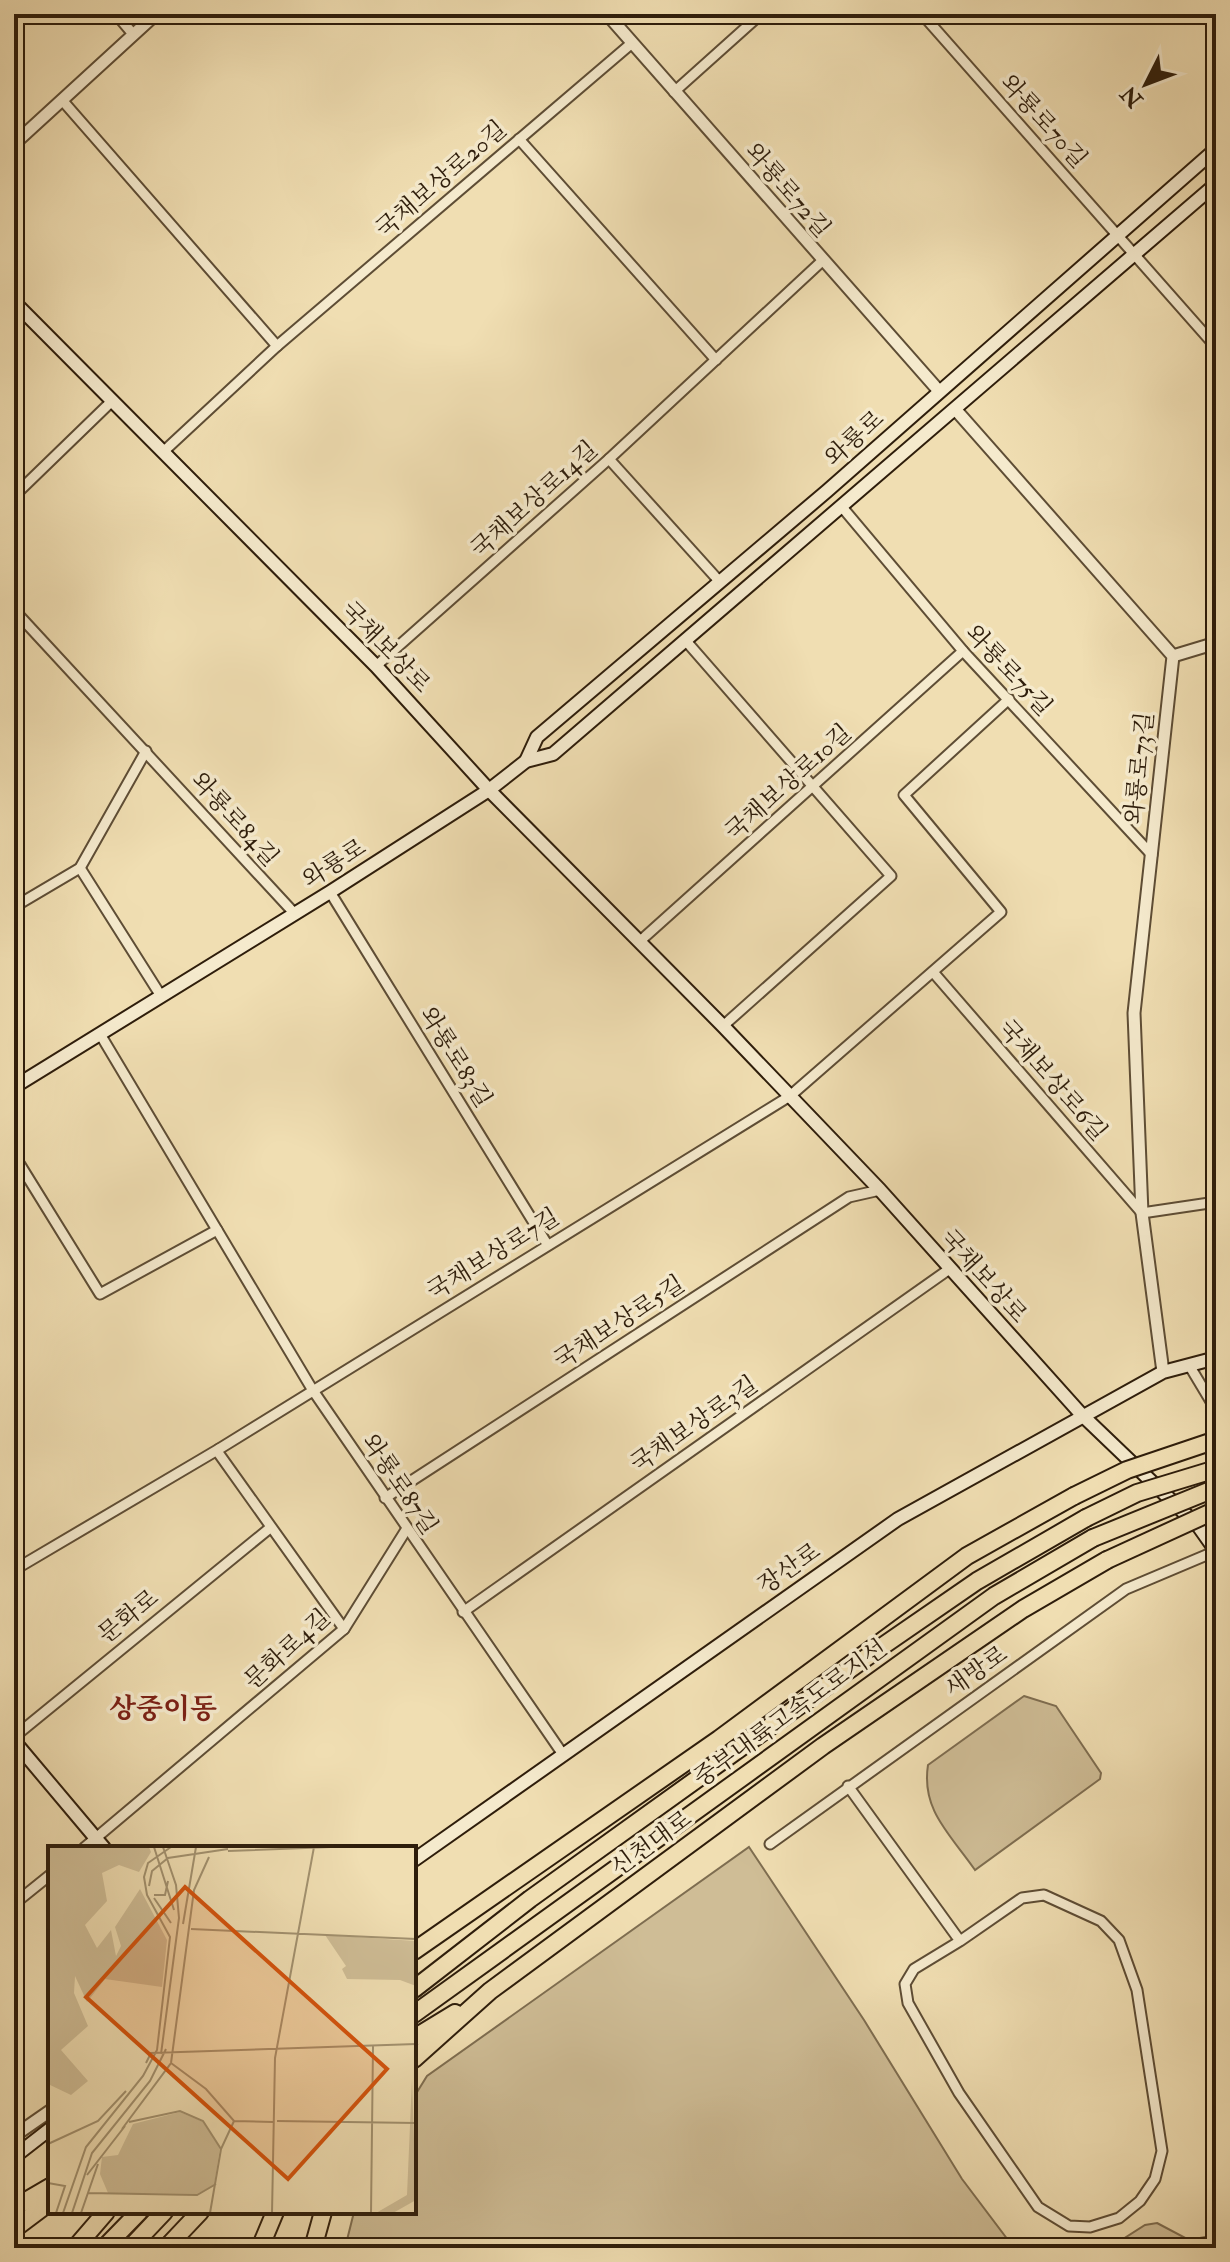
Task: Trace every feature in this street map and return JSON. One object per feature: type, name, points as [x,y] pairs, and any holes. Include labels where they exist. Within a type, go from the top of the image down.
[{"type":"highway","name":"신천대로","points":[[416,1950],[719,1739],[967,1556],[1127,1470],[1216,1440]]},
{"type":"highway","name":"중부내륙고속도로지선","points":[[416,1987],[530,1899],[977,1581],[1086,1518],[1137,1493],[1216,1469]]},
{"type":"highway","name":"중부내륙고속도로지선","points":[[416,2013],[994,1596],[1093,1538],[1216,1488]]},
{"type":"highway","name":"신천대로","points":[[416,2057],[490,1991],[823,1746],[1023,1609],[1107,1560],[1216,1510]]},
{"type":"highway","points":[[416,2037],[490,1991]]},
{"type":"highway","points":[[14,2208],[48,2188]]},
{"type":"highway","points":[[14,2229],[48,2204]]},
{"type":"highway","points":[[75,2248],[104,2214]]},
{"type":"highway","points":[[104,2248],[137,2214]]},
{"type":"highway","points":[[130,2248],[162,2214]]},
{"type":"highway","points":[[166,2248],[198,2214]]},
{"type":"highway","points":[[260,2248],[274,2214]]},
{"type":"highway","points":[[313,2248],[322,2214]]},
{"type":"main road","name":"와룡로","points":[[526,761],[537,737],[1120,236],[1216,149]]},
{"type":"main road","name":"와룡로","points":[[14,1087],[330,892],[489,790],[526,761],[553,754],[1216,184]]},
{"type":"main road","name":"국채보상로","points":[[14,302],[376,666],[489,790],[723,1026],[880,1190],[948,1270],[1081,1414],[1199,1527],[1216,1551]]},
{"type":"main road","name":"장산로","points":[[416,1859],[898,1519],[1081,1414],[1163,1372],[1216,1358]]},
{"type":"main road","name":"문화로","points":[[14,1739],[100,1843]]},
{"type":"main road","points":[[14,2157],[48,2131]]},
{"type":"street","points":[[116,14],[133,34]]},
{"type":"street","points":[[14,143],[156,14]]},
{"type":"street","name":"와룡로72길","points":[[607,14],[821,262],[939,391]]},
{"type":"street","points":[[674,92],[761,14]]},
{"type":"street","name":"와룡로70길","points":[[922,14],[1216,347]]},
{"type":"street","name":"국채보상로20길","points":[[163,452],[277,346],[632,43]]},
{"type":"street","points":[[62,100],[277,346]]},
{"type":"street","points":[[519,139],[716,360]]},
{"type":"street","name":"국채보상로14길","points":[[376,666],[609,459],[821,262]]},
{"type":"street","points":[[14,324],[25,314]]},
{"type":"street","points":[[14,496],[112,401]]},
{"type":"street","points":[[955,409],[1173,656],[1216,643]]},
{"type":"street","points":[[609,459],[720,582]]},
{"type":"street","name":"와룡로75길","points":[[842,507],[963,651],[1152,855]]},
{"type":"street","name":"와룡로84길","points":[[14,610],[295,914]]},
{"type":"street","points":[[686,641],[891,876],[723,1026]]},
{"type":"street","name":"국채보상로10길","points":[[639,942],[963,651]]},
{"type":"street","name":"와룡로73길","points":[[1163,1372],[1142,1213],[1134,1013],[1173,656]]},
{"type":"street","points":[[790,1096],[1001,912],[904,795],[1009,699]]},
{"type":"street","points":[[14,907],[80,868],[146,751]]},
{"type":"street","points":[[80,868],[161,996]]},
{"type":"street","name":"와룡로83길","points":[[330,892],[547,1244]]},
{"type":"street","name":"국채보상로6길","points":[[933,972],[1142,1213]]},
{"type":"street","name":"와룡로87길","points":[[100,1034],[312,1389],[562,1753]]},
{"type":"street","name":"국채보상로7길","points":[[14,1570],[219,1449],[790,1096]]},
{"type":"street","points":[[14,1155],[100,1294],[217,1230]]},
{"type":"street","name":"국채보상로5길","points":[[385,1498],[849,1197],[880,1190]]},
{"type":"street","points":[[1142,1213],[1216,1202]]},
{"type":"street","name":"국채보상로3길","points":[[463,1612],[948,1270]]},
{"type":"street","points":[[1189,1365],[1216,1410]]},
{"type":"street","points":[[219,1449],[217,1451],[270,1528],[344,1629]]},
{"type":"street","name":"문화로","points":[[14,1739],[270,1528]]},
{"type":"street","name":"문화로4길","points":[[100,1843],[344,1629],[406,1530]]},
{"type":"street","name":"새방로","points":[[770,1844],[1126,1589],[1216,1551]]},
{"type":"street","points":[[1216,1754],[1213,1776],[1216,1782]]},
{"type":"street","points":[[848,1786],[960,1941]]},
{"type":"street","points":[[14,1904],[48,1877]]},
{"type":"street","points":[[1044,1895],[1101,1921],[1119,1940],[1137,1990],[1162,2151],[1155,2179],[1140,2201],[1119,2218],[1090,2227],[1069,2226],[1038,2207],[959,2093],[908,2003],[905,1984],[914,1969],[960,1941],[1022,1898],[1044,1895]]},
{"type":"street","points":[[14,2136],[48,2112]]},
{"type":"shaded area","points":[[1024,1696],[1056,1706],[1101,1773],[1100,1779],[975,1870],[933,1809],[927,1781],[928,1765]]},
{"type":"shaded area","points":[[749,1847],[864,2020],[962,2179],[1014,2248],[345,2248],[354,2214],[416,2214],[416,2094],[427,2076]]},
{"type":"shaded area","points":[[1157,2223],[1189,2240],[1216,2235],[1216,2248],[1109,2248],[1145,2225]]},
{"type":"district","name":"상중이동","points":[[163,1708]]}]
